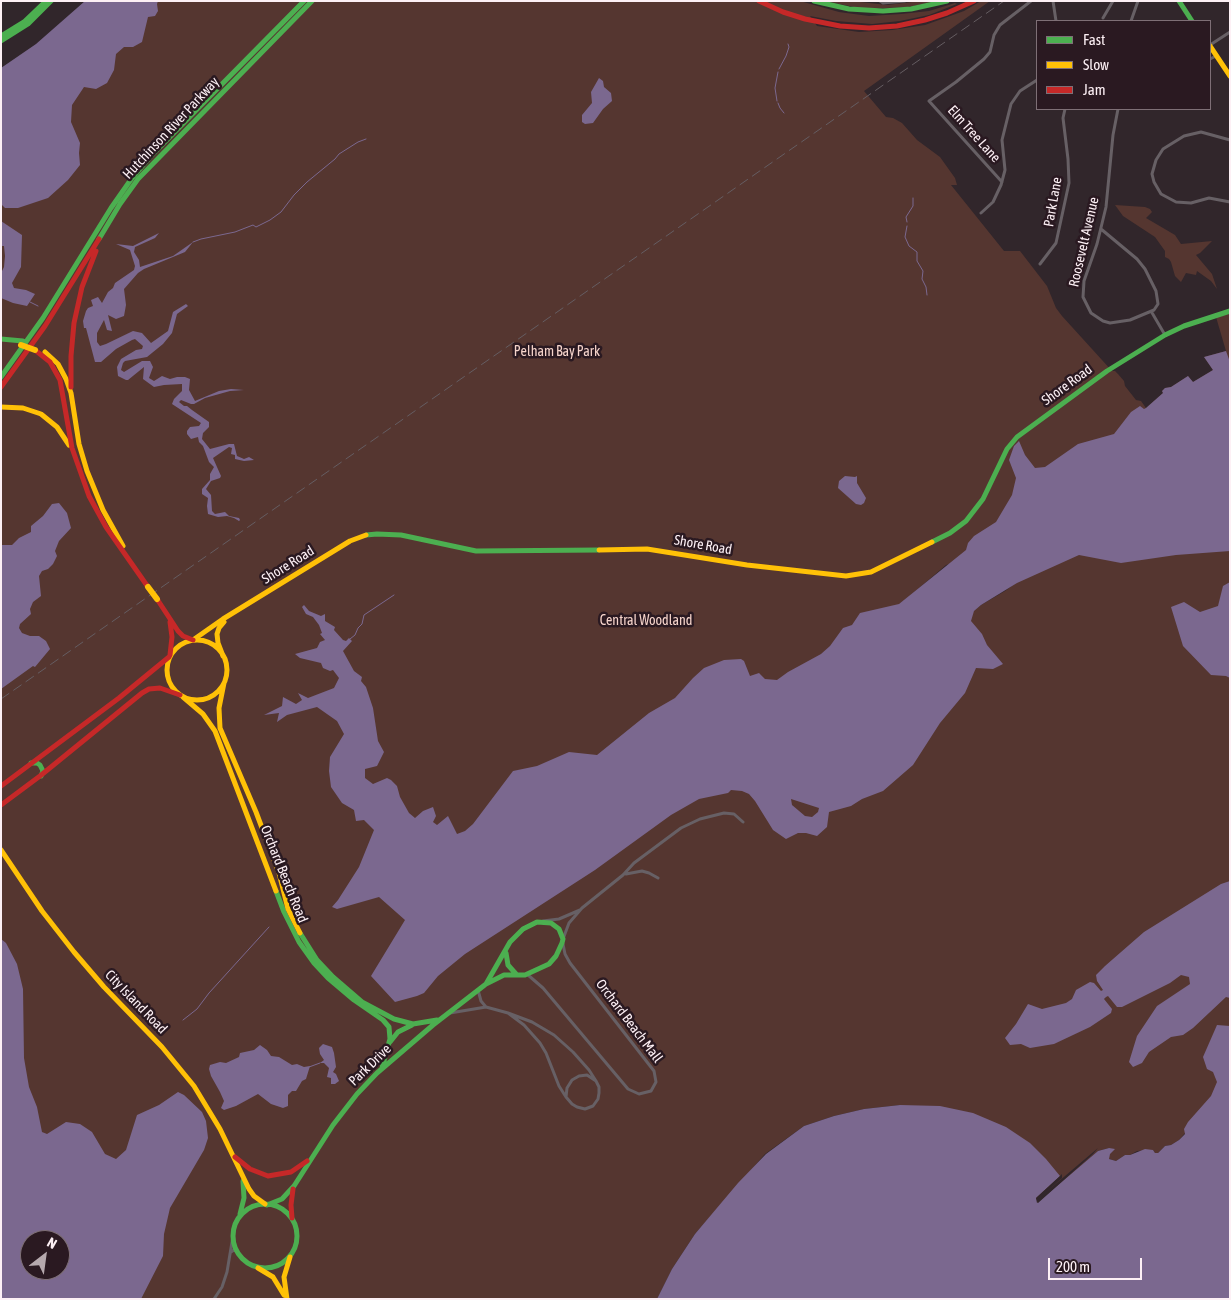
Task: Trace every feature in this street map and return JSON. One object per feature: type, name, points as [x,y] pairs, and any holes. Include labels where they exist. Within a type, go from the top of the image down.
[{"type":"main road","points":[[1,36],[24,22],[46,1]]},
{"type":"main road","points":[[1,40],[28,24],[52,1]]},
{"type":"main road","name":"Hutchinson River Parkway","points":[[3,374],[62,290],[114,203],[137,171],[304,1]]},
{"type":"main road","name":"Hutchinson River Parkway","points":[[1,387],[46,326],[125,196],[148,168],[312,1]]},
{"type":"main road","points":[[759,1],[805,19],[840,26],[869,28],[897,26],[925,20],[947,14],[974,1]]},
{"type":"main road","points":[[814,1],[844,8],[883,11],[911,9],[948,1]]},
{"type":"main road","points":[[1179,1],[1191,20]]},
{"type":"main road","points":[[1213,58],[1230,76]]},
{"type":"main road","points":[[101,236],[84,282],[77,311],[71,352],[71,393],[79,444],[91,482],[107,518],[133,564],[180,634],[193,640]]},
{"type":"main road","points":[[1165,335],[1184,326],[1230,311]]},
{"type":"main road","name":"Shore Road","points":[[193,640],[350,541],[362,536],[384,533],[415,537],[476,551],[647,549],[747,566],[832,575],[846,576],[871,572],[960,527],[973,514],[983,499],[1007,449],[1017,436],[1115,367],[1165,335]]},
{"type":"main road","points":[[1,339],[22,343],[50,356],[66,379],[71,393]]},
{"type":"main road","points":[[1,343],[22,343]]},
{"type":"main road","points":[[36,348],[50,362],[60,380],[76,461]]},
{"type":"main road","points":[[1,407],[30,409],[49,419],[64,435],[99,515],[114,541],[133,564]]},
{"type":"main road","points":[[168,616],[172,637],[170,656],[166,669],[172,688],[181,696]]},
{"type":"main road","points":[[2,805],[149,689],[160,688],[193,700],[207,698],[217,692],[224,683],[227,671],[218,643],[218,632],[227,617]]},
{"type":"main road","points":[[1,786],[119,698],[170,656],[180,644],[193,640],[209,642],[223,656]]},
{"type":"main road","name":"Orchard Beach Road","points":[[224,683],[219,708],[220,728],[277,867],[286,904],[295,928],[320,964],[351,992],[382,1014],[428,1029]]},
{"type":"main road","name":"Orchard Beach Road","points":[[181,696],[204,714],[215,730],[284,912],[299,942],[314,963],[332,982],[386,1024],[390,1032],[389,1043],[398,1054]]},
{"type":"main road","points":[[31,764],[37,763],[40,765],[43,771],[40,776]]},
{"type":"main road","name":"City Island Road","points":[[1,850],[42,912],[69,946],[104,987],[162,1047],[194,1086],[214,1117],[243,1178],[254,1196],[266,1204]]},
{"type":"main road","points":[[538,922],[549,923],[559,929],[563,941]]},
{"type":"main road","name":"Park Drive","points":[[486,984],[506,948],[519,932],[538,922]]},
{"type":"main road","name":"Park Drive","points":[[266,1204],[282,1199],[294,1186],[343,1111],[398,1054],[486,984],[502,976],[537,972],[549,964],[556,956],[563,941]]},
{"type":"main road","points":[[506,948],[507,963],[516,974]]},
{"type":"main road","points":[[382,1069],[389,1043],[398,1032],[417,1024],[440,1019]]},
{"type":"main road","points":[[233,1155],[250,1169],[272,1176],[295,1170],[311,1158]]},
{"type":"main road","name":"City Island Road","points":[[238,1218],[244,1198],[243,1178]]},
{"type":"main road","name":"Park Drive","points":[[293,1222],[291,1205],[294,1186]]},
{"type":"main road","points":[[266,1204],[282,1210],[293,1222],[296,1238],[285,1275],[287,1299],[273,1277],[234,1252],[234,1227],[238,1218],[251,1207],[266,1204]]},
{"type":"main road","points":[[255,1266],[265,1268],[276,1266],[286,1260],[292,1252]]},
{"type":"street","points":[[880,1],[883,3],[905,1]]},
{"type":"street","name":"Elm Tree Lane","points":[[1002,182],[930,101],[984,59],[990,52],[994,35],[1000,25],[1031,1]]},
{"type":"street","points":[[1053,1],[1056,20]]},
{"type":"street","points":[[1103,18],[1113,1]]},
{"type":"street","points":[[1131,20],[1138,1]]},
{"type":"street","points":[[1211,44],[1230,32]]},
{"type":"street","points":[[981,213],[993,202],[999,193],[1005,170],[1002,140],[1011,104],[1020,91],[1036,81]]},
{"type":"street","name":"Park Lane","points":[[1040,264],[1056,243],[1069,183],[1063,118],[1065,110]]},
{"type":"street","name":"Roosevelt Avenue","points":[[1118,110],[1113,135],[1106,207],[1084,281],[1083,297],[1091,313],[1097,318],[1110,323],[1130,320],[1151,311]]},
{"type":"street","points":[[1230,140],[1202,132],[1184,136],[1163,149],[1156,160],[1152,174],[1162,194],[1176,202],[1191,203],[1209,198],[1230,202]]},
{"type":"street","points":[[1101,229],[1137,259],[1145,269],[1153,283],[1158,302],[1156,308],[1151,311],[1165,335]]},
{"type":"street","name":"Park Drive","points":[[563,941],[569,923],[582,908],[623,875],[634,863],[675,832],[693,822],[714,814],[726,813],[736,815],[742,822]]},
{"type":"street","points":[[623,875],[642,871],[658,878]]},
{"type":"street","name":"Park Drive","points":[[538,922],[562,918],[582,908]]},
{"type":"street","name":"Orchard Beach Mall","points":[[527,974],[543,988],[628,1089],[638,1094],[651,1091],[656,1082],[654,1071],[570,963],[565,954],[563,941]]},
{"type":"street","points":[[478,990],[480,1001],[486,1007]]},
{"type":"street","points":[[447,1014],[486,1007],[508,1013],[532,1022],[559,1039],[582,1062],[599,1086],[599,1095],[596,1102],[590,1107],[577,1107],[566,1097],[559,1086],[549,1059],[540,1043],[524,1024],[508,1013]]},
{"type":"street","points":[[566,1097],[569,1084],[577,1077],[587,1075],[596,1082]]},
{"type":"street","points":[[214,1299],[222,1287],[234,1252]]},
{"type":"green space","name":"Pelham Bay Park","points":[[146,1],[800,1],[839,12],[869,16],[929,11],[957,4],[929,15],[872,24],[836,21],[810,16],[817,26],[859,32],[925,25],[964,11],[981,1],[990,1],[864,91],[886,117],[893,118],[902,123],[917,140],[940,157],[955,178],[957,185],[951,185],[1004,251],[1020,251],[1047,286],[1056,308],[1062,316],[1112,371],[1118,374],[1136,400],[1141,401],[1146,408],[1163,393],[1162,391],[1165,388],[1171,387],[1188,376],[1193,382],[1213,370],[1204,357],[1226,351],[1216,317],[1230,312],[1230,410],[1027,490],[972,556],[946,565],[595,862],[951,629],[981,605],[1005,591],[1047,560],[1230,526],[1230,888],[1107,984],[1102,1004],[1106,994],[1179,973],[1230,990],[1230,1048],[1218,1095],[1179,1140],[1165,1146],[1158,1153],[1155,1153],[1153,1150],[1137,1151],[1130,1155],[1125,1155],[1116,1161],[1109,1159],[1109,1148],[1098,1151],[1038,1203],[1036,1198],[900,1105],[864,1109],[834,1116],[804,1126],[765,1154],[695,1234],[672,1269],[657,1299],[140,1299],[44,1203],[1,950],[1,148]]},
{"type":"green space","points":[[825,1],[852,1],[887,5],[936,1],[909,7],[859,8]]},
{"type":"green space","points":[[1115,205],[1150,209],[1152,212],[1146,218],[1175,235],[1181,244],[1212,241],[1196,255],[1212,274],[1217,289],[1211,281],[1197,271],[1196,275],[1186,273],[1181,282],[1175,276],[1171,262],[1165,257],[1165,251],[1155,237],[1123,216]]},
{"type":"shaded area","points":[[85,1],[158,1],[158,11],[155,16],[148,17],[142,42],[133,47],[124,47],[116,54],[114,70],[107,83],[96,89],[84,87],[72,105],[71,122],[80,143],[80,165],[68,180],[48,198],[18,208],[5,208],[1,204],[1,68],[36,44]]},
{"type":"shaded area","points":[[599,78],[603,81],[604,87],[611,93],[612,101],[603,109],[593,123],[585,124],[582,122],[582,115],[592,103],[591,92]]},
{"type":"shaded area","points":[[1,221],[22,235],[21,267],[12,283],[14,288],[35,294],[27,306],[1,298],[1,273],[4,267],[5,256],[4,246],[1,246]]},
{"type":"shaded area","points":[[159,233],[155,238],[135,247],[134,252],[139,260],[140,267],[173,256],[193,242],[185,252],[138,273],[124,289],[126,305],[124,316],[116,319],[108,315],[112,331],[107,330],[104,320],[97,333],[97,342],[100,346],[133,331],[142,333],[151,343],[168,331],[173,312],[186,304],[188,306],[177,314],[172,333],[163,344],[147,357],[125,361],[121,370],[124,372],[142,361],[150,361],[153,367],[149,378],[154,381],[162,376],[170,379],[185,377],[190,379],[189,390],[195,401],[219,391],[231,389],[244,390],[230,391],[205,398],[194,404],[181,400],[179,402],[209,422],[209,427],[203,433],[202,439],[210,449],[234,444],[237,456],[244,459],[249,457],[254,460],[244,461],[235,459],[235,455],[231,454],[232,448],[229,447],[213,458],[221,476],[211,481],[206,489],[211,495],[212,511],[215,514],[225,512],[229,516],[239,518],[239,521],[227,516],[218,517],[208,514],[208,498],[202,494],[202,489],[210,480],[210,474],[214,467],[209,462],[198,437],[191,439],[187,434],[190,427],[199,426],[201,423],[172,404],[182,391],[182,384],[154,387],[143,379],[144,367],[128,380],[118,376],[117,367],[121,359],[136,350],[142,349],[143,346],[135,339],[132,340],[116,349],[101,362],[95,362],[86,328],[84,328],[83,321],[86,311],[93,306],[91,300],[98,297],[102,303],[115,283],[134,270],[135,266],[130,250],[116,244],[133,246]]},
{"type":"shaded area","points":[[1226,351],[1230,362],[1230,551],[1176,555],[1121,563],[1079,555],[1017,583],[981,605],[974,611],[971,621],[1003,664],[993,669],[976,668],[965,693],[940,723],[913,765],[883,791],[862,799],[851,806],[829,812],[827,827],[817,836],[798,833],[786,839],[773,830],[755,801],[749,794],[742,791],[731,790],[728,793],[699,799],[671,815],[595,870],[465,954],[438,976],[424,993],[395,1002],[371,976],[405,920],[379,897],[337,909],[332,907],[359,867],[374,830],[364,820],[356,821],[354,810],[342,803],[331,787],[330,757],[344,734],[337,721],[317,707],[287,715],[277,722],[279,713],[264,715],[282,706],[283,697],[296,704],[302,700],[298,693],[308,698],[334,688],[339,678],[333,670],[330,671],[323,668],[321,663],[300,658],[295,654],[317,648],[320,642],[325,640],[320,634],[322,633],[319,625],[313,617],[306,614],[302,607],[304,605],[309,611],[321,616],[325,614],[325,621],[335,627],[334,630],[343,640],[346,641],[349,638],[352,641],[343,651],[354,671],[362,677],[361,681],[366,687],[373,708],[378,741],[384,752],[377,766],[365,769],[365,778],[373,784],[387,778],[391,780],[397,786],[400,797],[409,813],[415,818],[423,811],[433,807],[436,816],[433,822],[437,825],[448,816],[457,834],[465,831],[473,824],[513,771],[537,766],[569,752],[597,755],[649,713],[675,698],[704,668],[724,660],[741,659],[744,661],[750,676],[759,673],[765,679],[777,680],[821,654],[830,646],[843,628],[852,625],[860,613],[899,604],[966,550],[968,543],[974,536],[996,522],[1012,495],[1016,478],[1009,460],[1014,446],[1019,441],[1025,455],[1035,468],[1045,467],[1078,444],[1114,434],[1131,412],[1140,406],[1144,409],[1146,408],[1163,393],[1162,391],[1165,388],[1171,387],[1188,376],[1193,382],[1213,370],[1204,357]],"holes":[[[791,799],[819,808],[818,812],[812,817],[805,816],[792,805]]]},
{"type":"shaded area","points":[[845,476],[857,476],[857,483],[866,498],[861,505],[856,504],[838,488],[839,481]]},
{"type":"shaded area","points":[[59,503],[67,513],[71,528],[59,541],[55,551],[57,556],[53,564],[48,569],[42,571],[39,576],[41,596],[33,602],[30,609],[31,614],[20,624],[19,628],[22,633],[30,636],[39,636],[46,641],[50,649],[35,667],[33,666],[1,689],[1,545],[12,545],[19,538],[31,532],[31,526],[43,516],[52,504]]},
{"type":"shaded area","points":[[1230,582],[1230,678],[1211,675],[1183,646],[1171,607],[1184,602],[1200,612],[1218,606],[1223,586]]},
{"type":"shaded area","points":[[1230,881],[1230,998],[1226,997],[1193,1028],[1183,1035],[1171,1037],[1149,1052],[1142,1063],[1133,1067],[1129,1062],[1137,1036],[1157,1006],[1190,984],[1189,977],[1181,975],[1170,983],[1122,1007],[1117,1007],[1108,996],[1106,997],[1104,999],[1112,1009],[1111,1013],[1090,1027],[1054,1044],[1030,1048],[1021,1044],[1010,1045],[1005,1038],[1028,1004],[1042,1009],[1066,1003],[1072,999],[1076,990],[1090,982],[1094,983],[1101,991],[1103,990],[1097,981],[1096,975],[1144,932],[1221,884]]},
{"type":"shaded area","points":[[1,939],[6,943],[17,964],[23,989],[24,1058],[29,1087],[37,1107],[42,1132],[47,1134],[66,1122],[80,1124],[92,1132],[105,1154],[116,1159],[126,1150],[137,1115],[159,1105],[178,1092],[184,1095],[202,1112],[206,1121],[208,1138],[204,1150],[170,1208],[164,1234],[163,1256],[141,1299],[1,1299]]},
{"type":"shaded area","points":[[1217,1025],[1230,1026],[1230,1299],[657,1299],[672,1269],[695,1234],[738,1183],[766,1154],[804,1126],[864,1109],[900,1105],[940,1106],[973,1113],[1006,1127],[1030,1143],[1060,1176],[1036,1198],[1037,1203],[1098,1151],[1109,1148],[1115,1149],[1110,1154],[1109,1159],[1116,1161],[1125,1155],[1145,1149],[1158,1153],[1165,1146],[1179,1140],[1185,1134],[1184,1129],[1188,1122],[1211,1096],[1217,1082],[1213,1072],[1207,1069],[1203,1057]]},
{"type":"shaded area","points":[[323,1044],[332,1047],[334,1053],[336,1067],[333,1072],[339,1081],[335,1084],[331,1084],[331,1078],[327,1077],[329,1068],[324,1063],[320,1063],[324,1060],[319,1048]]},
{"type":"shaded area","points":[[260,1045],[271,1056],[279,1057],[292,1065],[310,1066],[306,1079],[302,1081],[296,1091],[292,1091],[288,1095],[288,1106],[283,1108],[271,1104],[258,1094],[224,1110],[221,1108],[224,1101],[211,1076],[210,1065],[220,1062],[226,1063],[239,1057],[240,1053],[254,1050]]},
{"type":"pier","points":[[1098,1148],[1038,1203],[1036,1198],[1062,1174],[1062,1178],[1045,1193]]},
{"type":"waterway","points":[[779,69],[786,56],[788,44]]},
{"type":"waterway","points":[[777,101],[775,88],[778,72]]},
{"type":"waterway","points":[[778,103],[784,113]]},
{"type":"waterway","points":[[193,242],[235,232],[253,225],[256,227],[270,220],[281,212],[307,182],[339,154],[366,139]]},
{"type":"waterway","points":[[907,222],[906,217],[913,206],[913,198]]},
{"type":"waterway","points":[[907,226],[905,237],[909,246],[917,252],[917,261],[923,271],[922,279],[927,295]]},
{"type":"waterway","points":[[30,302],[38,306]]},
{"type":"waterway","points":[[350,639],[362,624],[364,615],[394,595]]},
{"type":"waterway","points":[[183,1020],[197,1009],[209,993],[269,927]]},
{"type":"waterway","points":[[309,1067],[320,1063]]},
{"type":"railway","points":[[1,699],[1004,1]]},
{"type":"traffic: fast","points":[[1,36],[24,22],[46,1]]},
{"type":"traffic: fast","points":[[1,41],[28,24],[51,1]]},
{"type":"traffic: fast","points":[[1,377],[43,318],[111,208],[132,178],[150,157],[304,1]]},
{"type":"traffic: fast","points":[[99,239],[138,179],[312,1]]},
{"type":"traffic: fast","points":[[814,1],[849,9],[883,11],[911,9],[947,1]]},
{"type":"traffic: fast","points":[[1179,1],[1191,20]]},
{"type":"traffic: fast","points":[[932,542],[950,533],[966,521],[983,499],[1007,449],[1017,437],[1107,371],[1165,335],[1184,326],[1230,311]]},
{"type":"traffic: fast","points":[[1,339],[23,341]]},
{"type":"traffic: fast","points":[[366,535],[401,535],[476,551],[599,550]]},
{"type":"traffic: fast","points":[[31,763],[40,765],[43,771],[41,776]]},
{"type":"traffic: fast","points":[[276,891],[299,942],[314,963],[328,978],[354,1000],[383,1020],[389,1027],[390,1039],[382,1068]]},
{"type":"traffic: fast","points":[[267,1205],[282,1199],[294,1186],[333,1125],[357,1094],[377,1073],[433,1025],[486,984],[504,975],[525,975],[549,964],[556,956],[562,943],[563,939],[559,929],[551,923],[537,922],[523,929],[510,942],[486,984]]},
{"type":"traffic: fast","points":[[300,933],[317,960],[333,977],[362,1002],[394,1019],[413,1024],[437,1020]]},
{"type":"traffic: fast","points":[[506,953],[508,965],[516,974]]},
{"type":"traffic: fast","points":[[390,1042],[398,1032],[412,1025]]},
{"type":"traffic: fast","points":[[240,1214],[244,1198],[243,1181]]},
{"type":"traffic: fast","points":[[265,1204],[283,1210],[291,1218],[297,1236],[291,1254],[283,1262],[265,1268],[247,1262],[239,1254],[233,1236],[239,1218],[247,1210],[265,1204]]},
{"type":"traffic: slow","points":[[1211,48],[1230,76]]},
{"type":"traffic: slow","points":[[21,345],[35,350]]},
{"type":"traffic: slow","points":[[45,352],[58,364],[66,379],[71,393],[79,444],[87,471],[103,510],[123,546]]},
{"type":"traffic: slow","points":[[1,407],[23,408],[41,414],[57,427],[69,445]]},
{"type":"traffic: slow","points":[[193,640],[223,619],[350,541],[366,535]]},
{"type":"traffic: slow","points":[[599,550],[647,549],[747,565],[846,576],[871,572],[932,542]]},
{"type":"traffic: slow","points":[[148,587],[157,599]]},
{"type":"traffic: slow","points":[[223,656],[217,634],[224,622]]},
{"type":"traffic: slow","points":[[191,640],[203,640],[214,645],[222,653],[227,664],[227,670],[225,682],[214,695],[203,700],[191,700],[180,695],[172,687],[167,676],[167,664],[172,653],[180,645],[191,640]]},
{"type":"traffic: slow","points":[[224,683],[219,708],[220,728],[256,812],[279,873],[288,909],[300,933]]},
{"type":"traffic: slow","points":[[183,697],[203,714],[215,731],[276,891]]},
{"type":"traffic: slow","points":[[1,850],[42,911],[74,952],[104,987],[162,1047],[194,1086],[220,1129],[249,1189],[254,1196],[265,1204]]},
{"type":"traffic: slow","points":[[287,1299],[284,1277],[290,1257]]},
{"type":"traffic: slow","points":[[258,1268],[273,1277],[284,1295]]},
{"type":"traffic: jam","points":[[759,1],[805,19],[840,26],[869,28],[897,26],[925,20],[974,1]]},
{"type":"traffic: jam","points":[[1,387],[45,326],[99,239]]},
{"type":"traffic: jam","points":[[71,387],[74,323],[82,287],[96,251]]},
{"type":"traffic: jam","points":[[35,350],[50,362],[60,380],[72,448],[89,496],[106,527],[148,587]]},
{"type":"traffic: jam","points":[[157,599],[178,631],[183,636],[193,640]]},
{"type":"traffic: jam","points":[[170,622],[172,637],[170,655]]},
{"type":"traffic: jam","points":[[1,786],[119,698],[169,657]]},
{"type":"traffic: jam","points":[[1,805],[40,776],[142,693],[149,689],[160,688],[180,695]]},
{"type":"traffic: jam","points":[[235,1157],[250,1169],[268,1176],[291,1172],[307,1161]]},
{"type":"traffic: jam","points":[[292,1218],[293,1189]]},
{"type":"park label","name":"Central Woodland","points":[[646,621]]}]
